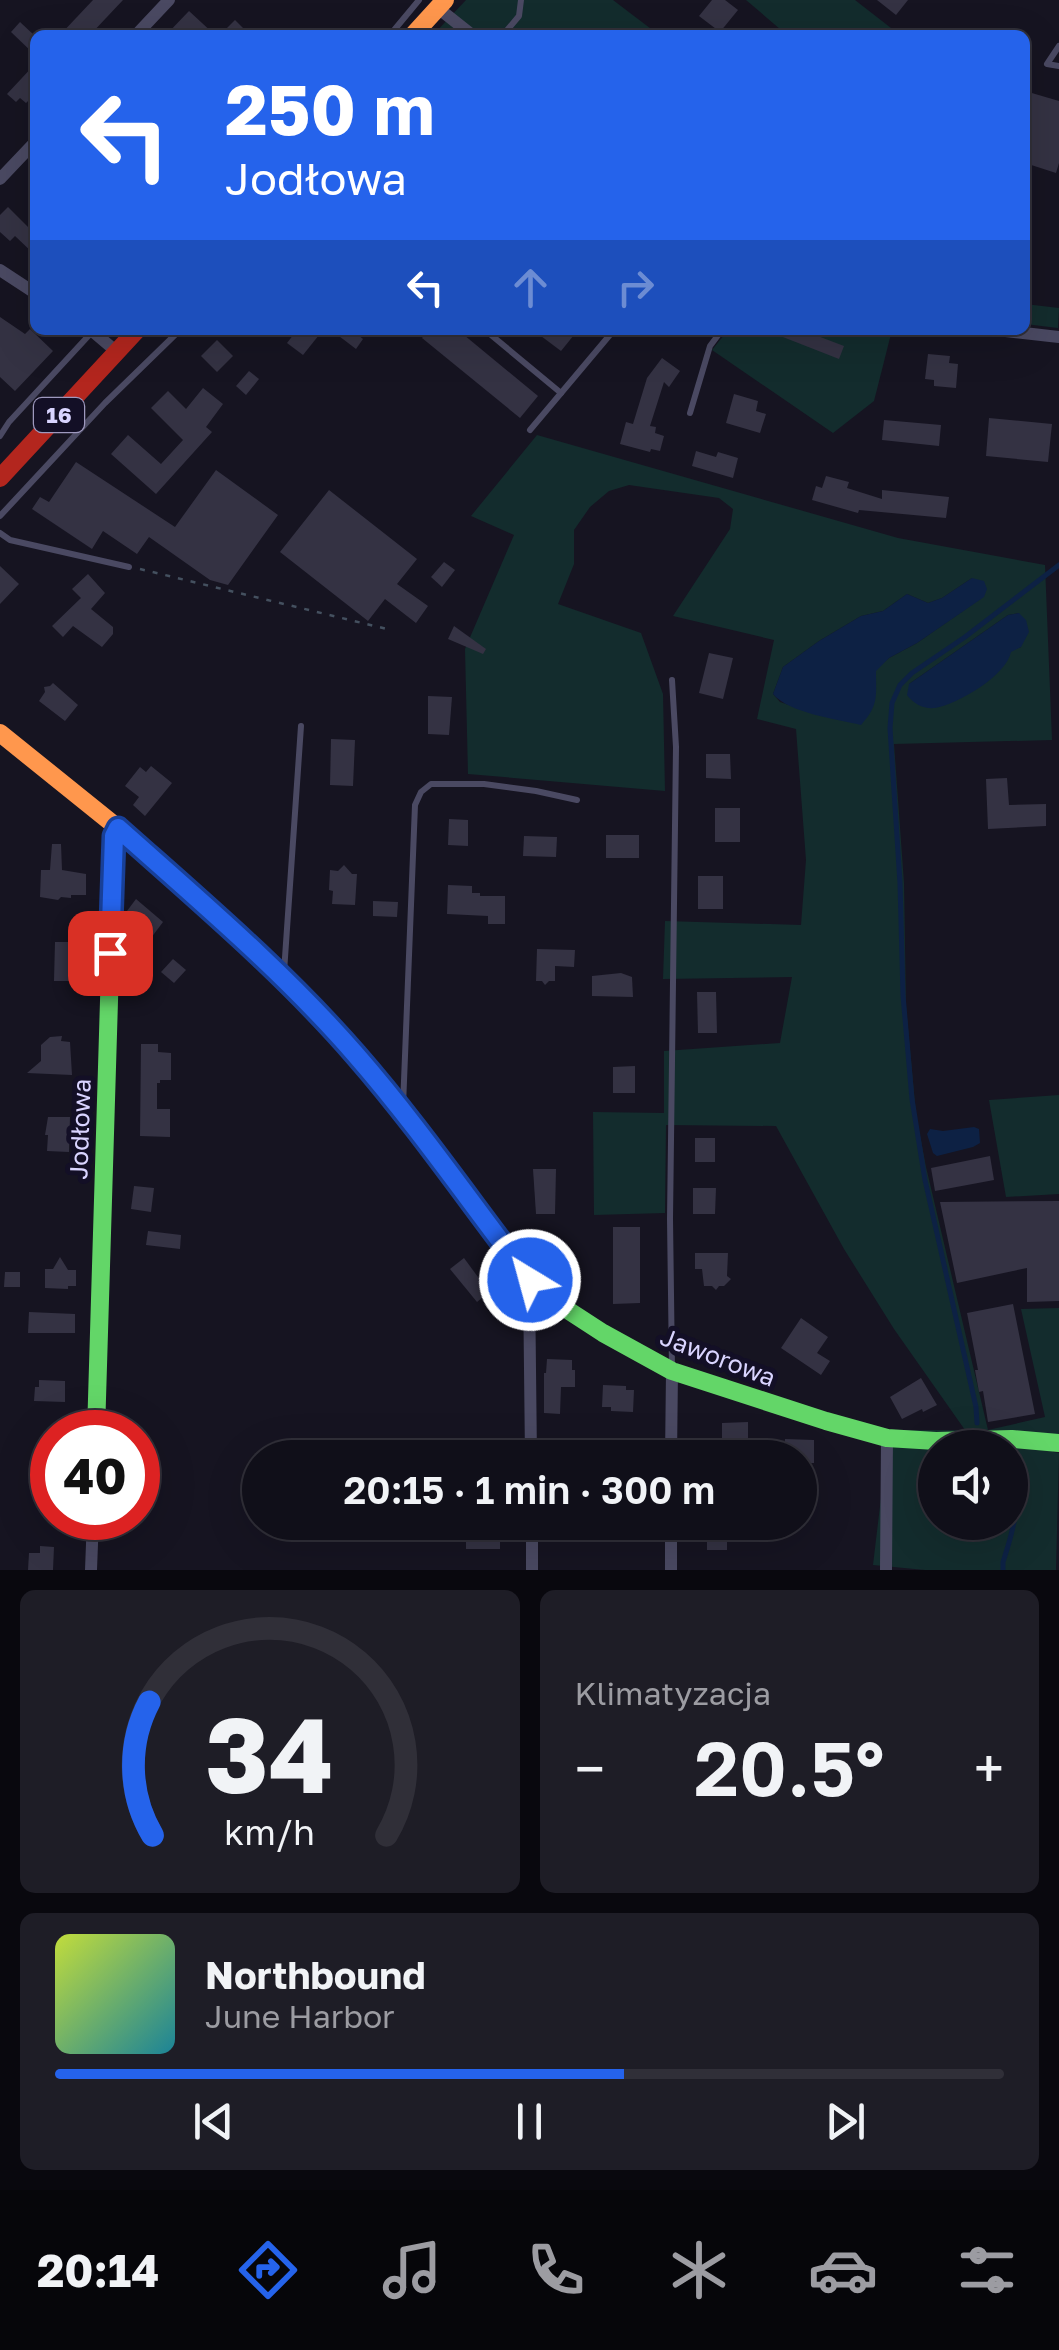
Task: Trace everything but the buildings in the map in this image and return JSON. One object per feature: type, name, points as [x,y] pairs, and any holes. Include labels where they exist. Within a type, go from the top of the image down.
[{"type":"street","points":[[141,30],[170,0]]},
{"type":"street","points":[[417,30],[442,4],[467,30]]},
{"type":"street","points":[[0,179],[30,147]]},
{"type":"street","points":[[0,270],[30,290]]},
{"type":"street","points":[[1030,334],[1059,337]]},
{"type":"street","name":"16","points":[[0,478],[103,336]]},
{"type":"street","name":"Jaworowa","points":[[1,738],[118,828],[284,978],[356,1054],[530,1280],[563,1308],[672,1371],[887,1438],[1059,1443]]},
{"type":"street","name":"Jodłowa","points":[[97,1410],[114,836],[118,828]]},
{"type":"street","points":[[530,1280],[531,1440]]},
{"type":"street","points":[[671,1440],[672,1371]]},
{"type":"street","points":[[886,1570],[887,1438]]},
{"type":"street","points":[[91,1570],[92,1540]]},
{"type":"street","points":[[532,1540],[532,1570]]},
{"type":"street","points":[[671,1540],[671,1570]]},
{"type":"lane","points":[[394,30],[419,0]]},
{"type":"lane","points":[[508,30],[520,16],[521,0]]},
{"type":"lane","points":[[1059,46],[1047,64],[1059,66]]},
{"type":"lane","points":[[0,516],[175,335]]},
{"type":"lane","points":[[491,335],[562,393]]},
{"type":"lane","points":[[530,430],[610,335]]},
{"type":"lane","points":[[690,413],[710,346],[718,335]]},
{"type":"lane","points":[[0,436],[8,422],[103,336]]},
{"type":"lane","points":[[0,533],[10,540],[128,567]]},
{"type":"lane","points":[[672,680],[676,747],[672,1371]]},
{"type":"lane","points":[[284,978],[301,726]]},
{"type":"lane","points":[[403,1112],[415,804],[421,792],[431,784],[484,784],[577,800]]},
{"type":"path","points":[[128,567],[387,629]]},
{"type":"green space","points":[[466,0],[613,0],[652,30],[438,30]]},
{"type":"green space","points":[[746,0],[855,0],[894,30],[781,30]]},
{"type":"green space","points":[[1030,305],[1059,308],[1058,328],[1030,325]]},
{"type":"green space","points":[[724,335],[891,335],[874,401],[833,433],[712,350]]},
{"type":"green space","points":[[537,435],[898,538],[1045,565],[1052,740],[894,744],[904,883],[906,1006],[916,1114],[988,1430],[965,1430],[894,1329],[844,1249],[776,1126],[666,1125],[665,1213],[594,1215],[593,1112],[664,1113],[664,1051],[780,1043],[792,977],[663,979],[665,921],[801,925],[806,860],[796,729],[757,719],[774,640],[673,616],[730,529],[733,509],[719,498],[629,485],[609,491],[590,507],[574,530],[574,564],[558,604],[641,633],[663,694],[665,791],[468,774],[465,649],[514,535],[471,516]],"holes":[[[972,578],[983,597],[889,658],[822,716],[780,702],[773,694],[783,667],[861,616],[883,611],[907,594],[928,603]],[[1019,613],[1021,647],[909,684],[1008,615]]]},
{"type":"green space","points":[[1059,1095],[1059,1194],[1006,1197],[989,1100]]},
{"type":"green space","points":[[1059,1308],[1059,1435],[1050,1437],[1053,1452],[1059,1453],[1056,1570],[925,1570],[873,1565],[883,1481],[896,1430],[918,1430],[918,1540],[1028,1540],[1028,1430],[988,1430],[1045,1417],[1021,1309]]},
{"type":"water","points":[[972,578],[984,581],[984,597],[889,658],[876,671],[874,706],[861,725],[801,711],[773,694],[783,667],[861,616],[883,611],[907,594],[928,603]]},
{"type":"water","points":[[1019,613],[1029,632],[1021,647],[1011,652],[1000,670],[980,688],[935,708],[919,705],[907,695],[909,684],[1008,615]]},
{"type":"water","points":[[930,1129],[979,1129],[980,1143],[937,1156],[933,1153],[927,1134]]},
{"type":"waterway","points":[[977,1423],[925,1180],[912,1099],[903,995],[892,703],[900,685],[912,673],[1059,565]]},
{"type":"waterway","points":[[1003,1570],[1009,1540]]},
{"type":"traffic: fast","points":[[97,1410],[114,835],[118,828]]},
{"type":"traffic: fast","points":[[416,1129],[529,1280],[603,1333],[672,1371],[887,1438],[1059,1443]]},
{"type":"traffic: slow","points":[[418,30],[445,0]]},
{"type":"traffic: slow","points":[[0,733],[118,828],[284,979],[356,1054],[416,1129]]},
{"type":"traffic: jam","points":[[0,478],[132,335]]},
{"type":"route","points":[[110,953],[114,836],[118,828],[284,978],[356,1054],[530,1280]]}]
